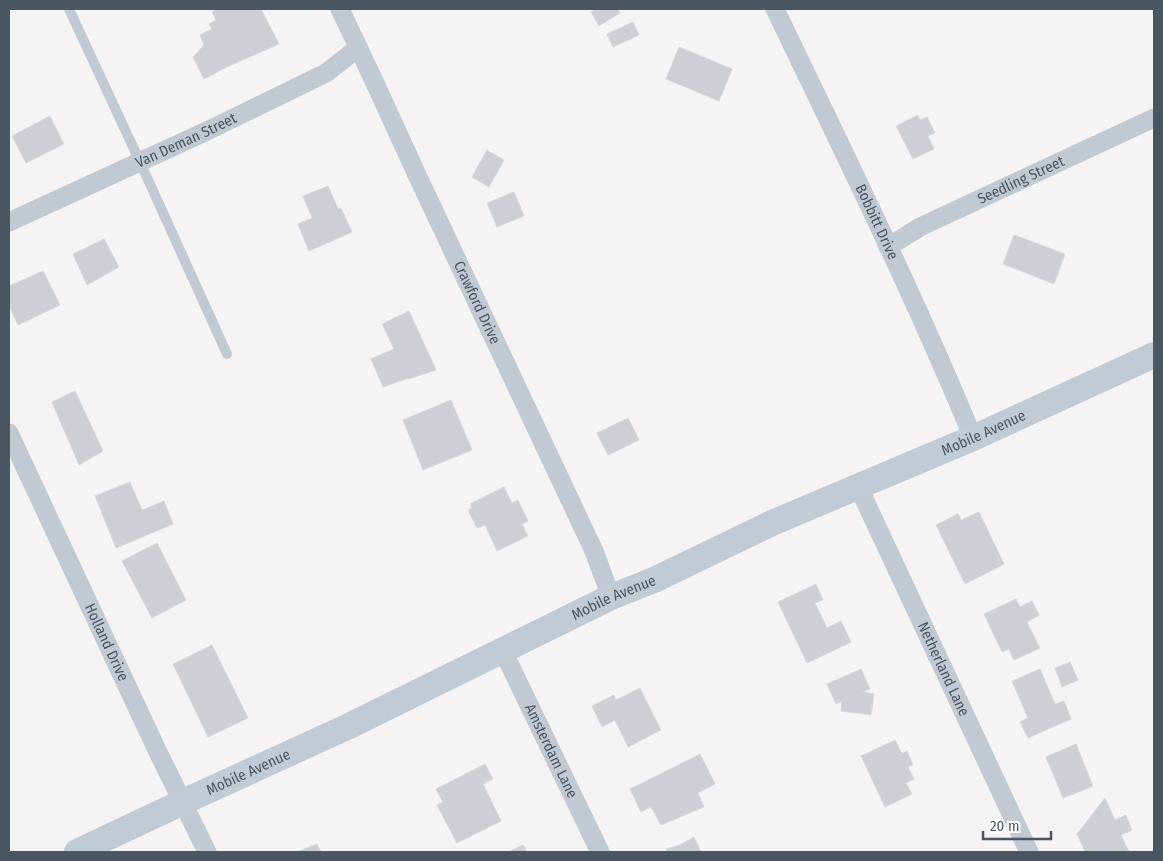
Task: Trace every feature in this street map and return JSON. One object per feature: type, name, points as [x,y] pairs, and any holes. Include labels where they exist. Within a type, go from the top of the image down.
[{"type":"street","name":"Bobbitt Drive","points":[[775,9],[888,247],[973,438]]},
{"type":"street","name":"Crawford Drive","points":[[343,10],[358,48],[422,186],[594,551],[611,597]]},
{"type":"street","name":"Van Deman Street","points":[[9,222],[207,131],[326,73],[358,48]]},
{"type":"street","name":"Seedling Street","points":[[888,247],[920,227],[1154,118]]},
{"type":"street","name":"Mobile Avenue","points":[[77,852],[347,727],[611,597],[654,580],[772,523],[973,438],[1154,355]]},
{"type":"street","name":"Holland Drive","points":[[9,433],[156,748],[207,852]]},
{"type":"street","name":"Netherland Lane","points":[[858,486],[1029,852]]},
{"type":"street","name":"Amsterdam Lane","points":[[504,650],[600,852]]},
{"type":"lane","points":[[69,9],[227,354]]},
{"type":"building","points":[[218,9],[261,9],[279,44],[204,79],[193,57],[204,45],[200,35],[212,29],[209,24],[216,20],[212,12]]},
{"type":"building","points":[[596,9],[618,9],[620,13],[599,26],[591,12]]},
{"type":"building","points":[[633,22],[639,35],[613,47],[607,34]]},
{"type":"building","points":[[679,47],[732,69],[719,101],[666,79]]},
{"type":"building","points":[[918,115],[920,120],[927,117],[935,133],[928,136],[934,149],[913,159],[896,126]]},
{"type":"building","points":[[50,116],[64,144],[26,163],[12,136]]},
{"type":"building","points":[[487,150],[504,160],[489,187],[472,177]]},
{"type":"building","points":[[328,186],[338,209],[341,208],[352,232],[309,251],[298,224],[312,218],[303,196]]},
{"type":"building","points":[[514,192],[524,216],[497,227],[487,203]]},
{"type":"building","points":[[1014,235],[1065,254],[1054,284],[1003,264]]},
{"type":"building","points":[[104,239],[119,267],[87,285],[73,254]]},
{"type":"building","points":[[43,271],[60,305],[18,325],[9,306],[9,286]]},
{"type":"building","points":[[409,311],[436,370],[383,387],[371,359],[394,349],[382,324]]},
{"type":"building","points":[[75,391],[103,451],[79,465],[52,402]]},
{"type":"building","points":[[451,400],[472,450],[423,470],[403,420]]},
{"type":"building","points":[[628,418],[639,440],[608,455],[597,433]]},
{"type":"building","points":[[130,482],[142,510],[164,501],[173,524],[116,548],[95,496]]},
{"type":"building","points":[[504,487],[512,503],[518,500],[528,521],[522,524],[528,536],[497,551],[485,525],[477,528],[468,510],[472,508],[470,504]]},
{"type":"building","points":[[979,512],[1004,564],[965,584],[936,525],[958,514],[961,520]]},
{"type":"building","points":[[157,543],[186,600],[152,618],[122,561]]},
{"type":"building","points":[[816,584],[823,600],[815,603],[827,628],[841,621],[851,642],[807,663],[778,602]]},
{"type":"building","points":[[1016,599],[1020,607],[1032,601],[1039,615],[1027,622],[1040,648],[1014,660],[1009,649],[1002,652],[984,614]]},
{"type":"building","points":[[212,645],[248,718],[208,737],[173,664]]},
{"type":"building","points":[[1070,662],[1078,680],[1062,687],[1055,668]]},
{"type":"building","points":[[861,669],[870,689],[863,692],[874,694],[871,715],[841,711],[842,701],[836,704],[827,684]]},
{"type":"building","points":[[1040,669],[1055,704],[1064,701],[1071,719],[1028,738],[1020,722],[1028,718],[1012,681]]},
{"type":"building","points":[[640,688],[661,730],[628,747],[615,720],[602,727],[592,706],[614,695],[616,700]]},
{"type":"building","points":[[895,740],[902,754],[907,751],[913,765],[908,767],[914,779],[906,783],[912,794],[885,807],[861,756]]},
{"type":"building","points":[[1076,744],[1093,786],[1063,798],[1046,757]]},
{"type":"building","points":[[700,754],[715,784],[698,793],[704,807],[661,825],[651,807],[641,812],[630,789]]},
{"type":"building","points":[[485,764],[493,779],[483,784],[501,821],[457,843],[437,805],[443,802],[436,789]]},
{"type":"building","points":[[1105,798],[1115,820],[1126,815],[1132,830],[1121,835],[1129,852],[1085,852],[1077,834]]},
{"type":"building","points":[[694,837],[701,852],[668,852],[666,849],[680,845]]},
{"type":"building","points":[[317,844],[321,852],[297,852]]},
{"type":"building","points":[[523,845],[527,852],[508,852]]}]
